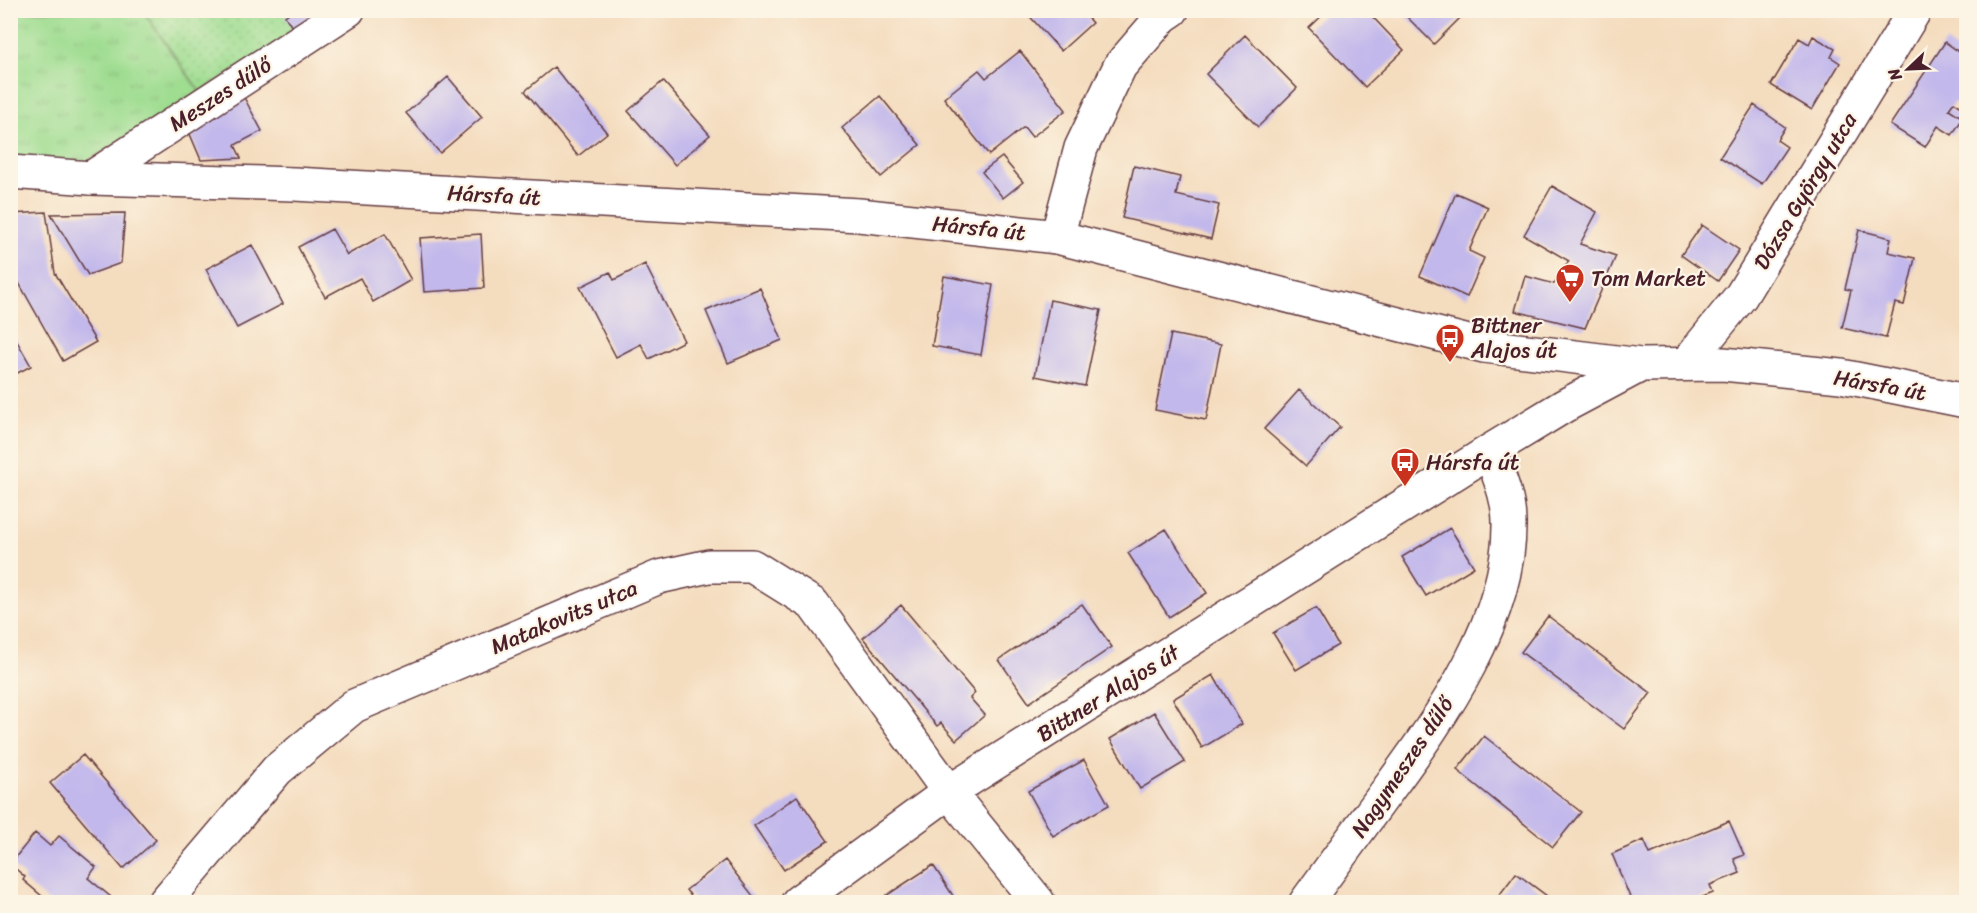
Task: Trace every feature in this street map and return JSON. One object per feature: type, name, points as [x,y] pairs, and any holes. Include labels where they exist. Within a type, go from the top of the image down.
[{"type":"street","name":"Meszes dűlő","points":[[92,178],[348,10]]},
{"type":"street","points":[[1057,237],[1080,148],[1120,66],[1163,16],[1172,10]]},
{"type":"street","name":"Dózsa György utca","points":[[1686,364],[1741,296],[1915,10]]},
{"type":"street","name":"Hársfa út","points":[[10,172],[92,178],[294,184],[859,215],[1057,237],[1484,346],[1641,365],[1723,364],[1841,376],[1966,401]]},
{"type":"street","name":"Bittner Alajos út","points":[[798,903],[949,792],[1490,451],[1564,406],[1641,365]]},
{"type":"street","name":"Nagymeszes dűlő","points":[[1306,903],[1437,722],[1488,628],[1506,569],[1509,520],[1503,486],[1490,451]]},
{"type":"street","name":"Matakovits utca","points":[[165,903],[277,770],[354,706],[658,577],[710,566],[752,566],[813,604],[949,792]]},
{"type":"street","points":[[949,792],[1038,903]]},
{"type":"green space","points":[[11,11],[143,11],[200,92],[82,165],[11,165]]},
{"type":"green space","points":[[143,11],[332,11],[200,92]]},
{"type":"building","points":[[293,10],[319,10],[293,29],[285,16]]},
{"type":"building","points":[[1024,10],[1081,10],[1092,23],[1061,51]]},
{"type":"building","points":[[1328,10],[1366,10],[1404,50],[1365,87],[1309,28]]},
{"type":"building","points":[[1400,10],[1468,10],[1434,44]]},
{"type":"building","points":[[1245,35],[1297,88],[1258,127],[1206,74]]},
{"type":"building","points":[[1813,36],[1835,49],[1831,57],[1840,63],[1812,110],[1771,85],[1799,38],[1809,44]]},
{"type":"building","points":[[1945,42],[1966,57],[1966,106],[1965,109],[1954,102],[1949,109],[1963,118],[1952,135],[1938,126],[1925,147],[1890,125]]},
{"type":"building","points":[[1020,51],[1066,110],[1032,137],[1024,127],[989,155],[944,98],[979,70],[986,78]]},
{"type":"building","points":[[554,67],[607,133],[578,156],[525,91]]},
{"type":"building","points":[[448,77],[482,117],[440,153],[406,113]]},
{"type":"building","points":[[663,81],[710,135],[675,165],[628,111]]},
{"type":"building","points":[[240,90],[262,131],[235,145],[241,158],[201,160],[184,120]]},
{"type":"building","points":[[880,96],[920,145],[881,177],[842,128]]},
{"type":"building","points":[[1754,105],[1785,127],[1777,140],[1787,147],[1762,184],[1720,157]]},
{"type":"building","points":[[1002,157],[1023,182],[1003,198],[982,172]]},
{"type":"building","points":[[1134,166],[1180,177],[1176,195],[1219,205],[1211,239],[1122,218]]},
{"type":"building","points":[[1552,186],[1597,212],[1580,244],[1616,256],[1585,328],[1515,311],[1525,276],[1554,284],[1569,261],[1524,235]]},
{"type":"building","points":[[1456,193],[1488,207],[1469,251],[1484,258],[1467,297],[1420,276]]},
{"type":"building","points":[[46,212],[55,273],[96,342],[63,361],[10,267],[10,214]]},
{"type":"building","points":[[125,213],[121,263],[88,275],[51,214]]},
{"type":"building","points":[[1702,225],[1739,250],[1718,281],[1681,255]]},
{"type":"building","points":[[332,229],[347,255],[385,234],[411,280],[373,302],[360,278],[325,297],[298,247]]},
{"type":"building","points":[[1859,230],[1891,238],[1888,252],[1915,258],[1904,305],[1895,303],[1886,338],[1842,328],[1851,290],[1845,289]]},
{"type":"building","points":[[481,234],[484,288],[424,292],[420,238]]},
{"type":"building","points":[[252,245],[283,304],[237,328],[206,269]]},
{"type":"building","points":[[645,264],[684,341],[649,359],[641,344],[616,357],[580,287],[610,272],[614,280]]},
{"type":"building","points":[[944,276],[993,285],[981,355],[932,346]]},
{"type":"building","points":[[760,288],[782,340],[728,363],[706,311]]},
{"type":"building","points":[[1050,300],[1101,310],[1085,386],[1035,376]]},
{"type":"building","points":[[10,329],[31,366],[10,377]]},
{"type":"building","points":[[1171,334],[1221,344],[1206,420],[1155,410]]},
{"type":"building","points":[[1299,390],[1340,427],[1306,466],[1264,429]]},
{"type":"building","points":[[1450,528],[1474,567],[1426,596],[1402,557]]},
{"type":"building","points":[[1166,529],[1207,593],[1169,617],[1128,553]]},
{"type":"building","points":[[1082,604],[1112,647],[1029,703],[999,660]]},
{"type":"building","points":[[901,605],[975,693],[970,698],[985,715],[956,740],[941,723],[937,726],[863,638]]},
{"type":"building","points":[[1316,608],[1338,645],[1296,670],[1273,633]]},
{"type":"building","points":[[1548,616],[1651,693],[1624,729],[1521,652]]},
{"type":"building","points":[[1213,675],[1242,724],[1202,748],[1173,699]]},
{"type":"building","points":[[1154,712],[1185,762],[1140,789],[1110,739]]},
{"type":"building","points":[[1484,736],[1581,812],[1553,847],[1457,770]]},
{"type":"building","points":[[83,755],[156,840],[123,869],[50,783]]},
{"type":"building","points":[[1084,760],[1109,805],[1053,836],[1028,791]]},
{"type":"building","points":[[797,796],[828,841],[784,870],[754,826]]},
{"type":"building","points":[[1729,821],[1744,855],[1734,859],[1740,873],[1710,885],[1713,893],[1690,902],[1632,902],[1612,854],[1644,840],[1650,854]]},
{"type":"building","points":[[35,833],[50,846],[59,836],[96,867],[88,878],[117,902],[49,902],[23,880],[25,877],[10,864]]},
{"type":"building","points":[[725,860],[754,897],[747,902],[696,902],[686,890]]},
{"type":"building","points":[[933,865],[957,902],[883,902],[881,899]]},
{"type":"building","points":[[1516,873],[1555,902],[1494,902]]},
{"type":"place","name":"Tom Market","points":[[1570,304]]},
{"type":"place","name":"Bittner Alajos út","points":[[1450,364]]},
{"type":"place","name":"Hársfa út","points":[[1405,488]]}]
